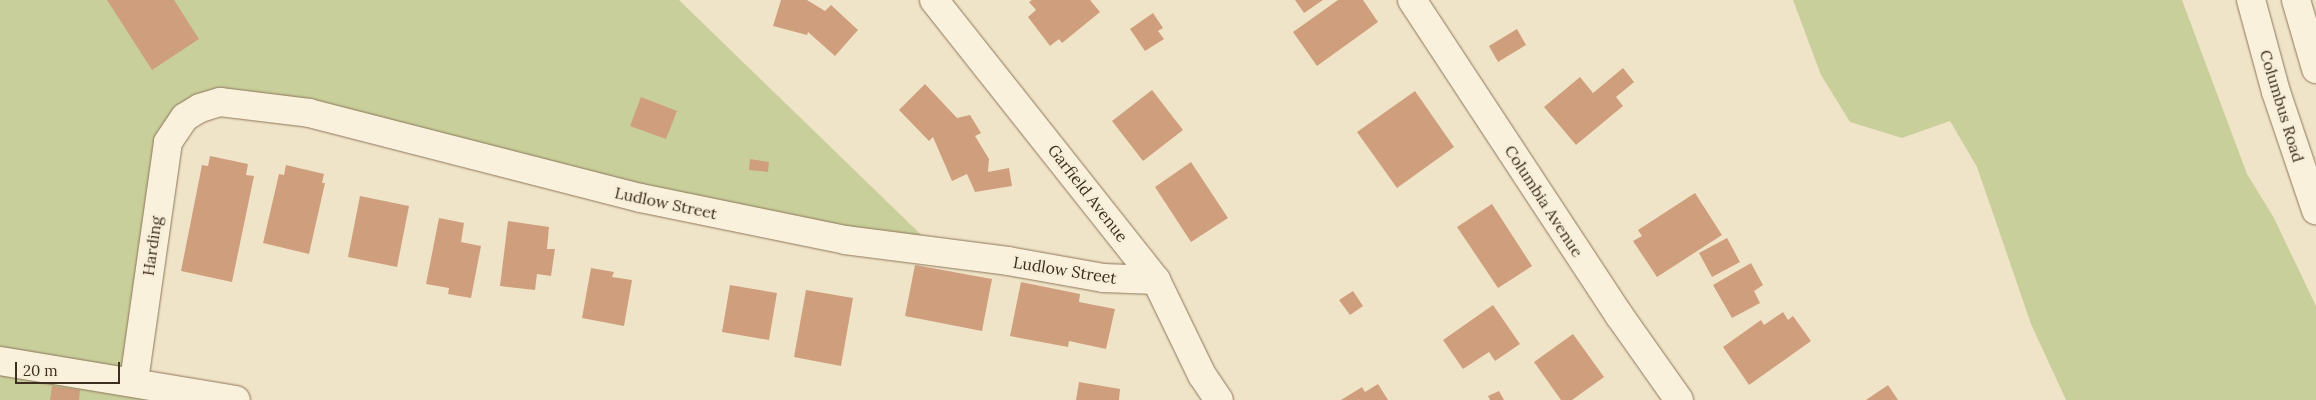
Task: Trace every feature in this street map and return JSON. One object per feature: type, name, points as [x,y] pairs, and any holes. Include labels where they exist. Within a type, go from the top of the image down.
[{"type":"street","name":"Garfield Avenue","points":[[934,0],[1156,280],[1202,375],[1219,400]]},
{"type":"street","name":"Columbia Avenue","points":[[1412,0],[1619,315],[1679,400]]},
{"type":"street","name":"Columbus Road","points":[[2251,0],[2276,92],[2316,210]]},
{"type":"street","points":[[2296,0],[2316,69]]},
{"type":"street","name":"Ludlow Street","points":[[185,117],[220,102],[309,113],[641,198],[845,240],[1008,261],[1103,278],[1156,280]]},
{"type":"street","name":"Harding","points":[[134,380],[162,168],[168,142],[185,117]]},
{"type":"street","points":[[0,361],[134,380],[236,400]]},
{"type":"green space","points":[[0,0],[679,0],[941,254],[309,115],[181,114],[134,380],[236,400],[0,400]]},
{"type":"green space","points":[[1793,0],[2182,0],[2247,174],[2274,218],[2316,306],[2316,400],[2066,400],[2031,324],[1977,167],[1950,121],[1902,138],[1850,122],[1821,75]]},
{"type":"building","points":[[107,0],[174,0],[199,39],[152,70]]},
{"type":"building","points":[[781,0],[807,0],[825,11],[831,5],[858,30],[835,56],[808,32],[807,35],[773,26]]},
{"type":"building","points":[[1032,0],[1090,0],[1100,12],[1062,43],[1059,39],[1050,46],[1028,17],[1036,10],[1029,2]]},
{"type":"building","points":[[1295,0],[1323,0],[1304,13]]},
{"type":"building","points":[[1338,0],[1363,0],[1378,22],[1317,66],[1293,32]]},
{"type":"building","points":[[1153,13],[1163,28],[1158,31],[1164,39],[1145,51],[1130,29]]},
{"type":"building","points":[[1517,29],[1526,45],[1498,62],[1489,46]]},
{"type":"building","points":[[1623,68],[1634,82],[1616,97],[1623,106],[1576,145],[1544,107],[1580,77],[1593,93]]},
{"type":"building","points":[[925,84],[957,118],[970,115],[981,133],[975,136],[989,159],[988,172],[1009,168],[1012,186],[975,192],[967,174],[952,181],[933,137],[929,141],[899,110]]},
{"type":"building","points":[[1152,90],[1183,130],[1143,161],[1112,121]]},
{"type":"building","points":[[1415,91],[1454,147],[1397,188],[1357,132]]},
{"type":"building","points":[[641,97],[677,111],[666,139],[630,126]]},
{"type":"building","points":[[210,156],[248,164],[246,175],[254,176],[232,282],[181,271],[202,165],[208,166]]},
{"type":"building","points":[[750,159],[769,162],[768,172],[749,170]]},
{"type":"building","points":[[1191,162],[1228,218],[1191,242],[1155,187]]},
{"type":"building","points":[[286,165],[324,174],[322,183],[325,183],[309,254],[263,243],[279,174],[284,175]]},
{"type":"building","points":[[1695,193],[1722,235],[1657,277],[1633,241],[1642,236],[1638,230]]},
{"type":"building","points":[[360,196],[409,206],[397,267],[348,257]]},
{"type":"building","points":[[1492,204],[1532,266],[1498,288],[1457,227]]},
{"type":"building","points":[[439,218],[464,223],[461,242],[481,246],[471,298],[448,294],[449,288],[426,284]]},
{"type":"building","points":[[508,221],[549,227],[547,249],[555,249],[551,276],[537,274],[535,290],[500,286]]},
{"type":"building","points":[[1727,238],[1740,262],[1712,277],[1699,253]]},
{"type":"building","points":[[1751,263],[1763,285],[1754,291],[1760,303],[1732,318],[1713,285]]},
{"type":"building","points":[[915,265],[992,279],[982,331],[905,316]]},
{"type":"building","points":[[591,268],[614,272],[612,277],[632,280],[624,326],[582,318]]},
{"type":"building","points":[[1021,282],[1080,294],[1079,302],[1115,309],[1106,349],[1069,341],[1068,347],[1010,336]]},
{"type":"building","points":[[730,285],[777,293],[769,340],[722,332]]},
{"type":"building","points":[[806,290],[853,298],[841,366],[794,357]]},
{"type":"building","points":[[1353,291],[1363,306],[1350,315],[1339,300]]},
{"type":"building","points":[[1493,305],[1520,344],[1495,361],[1489,352],[1463,369],[1443,340]]},
{"type":"building","points":[[1783,312],[1788,320],[1793,316],[1811,341],[1749,385],[1723,347],[1761,320],[1764,325]]},
{"type":"building","points":[[1573,334],[1604,377],[1572,400],[1561,400],[1534,362]]},
{"type":"building","points":[[1079,382],[1120,389],[1119,400],[1076,400]]},
{"type":"building","points":[[1378,384],[1388,400],[1341,400],[1362,387],[1365,392]]},
{"type":"building","points":[[1888,385],[1898,400],[1866,400]]},
{"type":"building","points":[[52,386],[80,390],[79,400],[50,400]]},
{"type":"building","points":[[1499,391],[1504,400],[1490,400],[1488,396]]}]
